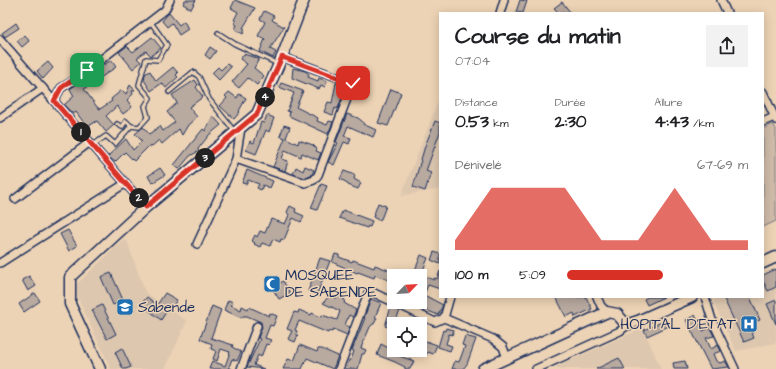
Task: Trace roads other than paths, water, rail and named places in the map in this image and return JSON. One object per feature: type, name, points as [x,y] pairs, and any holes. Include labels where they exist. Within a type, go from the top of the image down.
[{"type":"main road","points":[[100,369],[70,304],[70,277],[146,207],[257,114],[281,61],[304,0]]},
{"type":"main road","points":[[764,263],[776,257]]},
{"type":"main road","points":[[483,369],[607,312],[617,314],[623,321],[629,324],[690,298]]},
{"type":"street","points":[[54,101],[61,88],[76,79],[165,10],[170,0]]},
{"type":"street","points":[[721,0],[727,12]]},
{"type":"street","points":[[500,12],[502,1]]},
{"type":"street","points":[[0,39],[146,207]]},
{"type":"street","points":[[236,159],[305,183],[314,180],[318,175],[353,83],[281,61]]},
{"type":"street","points":[[0,118],[42,88]]},
{"type":"street","points":[[764,94],[775,119],[764,122]]},
{"type":"street","points":[[197,244],[236,159],[238,130]]},
{"type":"street","points":[[16,198],[91,144]]},
{"type":"street","points":[[0,263],[126,183]]},
{"type":"street","points":[[339,369],[368,293],[372,292],[435,322],[444,318],[493,339],[503,346],[507,358]]},
{"type":"street","points":[[444,318],[450,298]]},
{"type":"street","points":[[597,298],[601,306],[607,312]]},
{"type":"street","points":[[705,298],[712,320],[735,369]]},
{"type":"street","points":[[536,369],[620,331],[629,324]]},
{"type":"street","points":[[240,369],[257,326]]},
{"type":"lane","points":[[117,124],[122,127],[126,121],[131,126],[139,127],[148,117],[145,106],[150,98],[139,86],[146,59],[158,60],[167,45],[150,22]]},
{"type":"lane","points":[[218,33],[235,44],[281,61]]},
{"type":"lane","points":[[169,92],[193,72],[199,77],[209,99],[238,130]]},
{"type":"lane","points":[[91,144],[106,136],[115,144],[131,126]]},
{"type":"place","name":"MOSQUEE DE SABENDE","points":[[272,284]]},
{"type":"place","name":"Sabende","points":[[125,307]]},
{"type":"place","name":"HOPITAL D'ETAT","points":[[749,324]]}]
